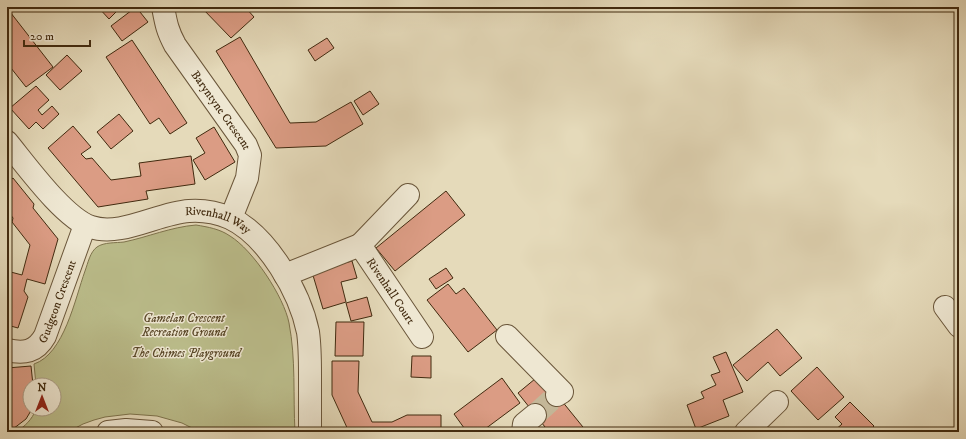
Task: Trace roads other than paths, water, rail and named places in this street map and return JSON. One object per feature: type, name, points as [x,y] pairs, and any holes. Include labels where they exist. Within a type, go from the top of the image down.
[{"type":"street","name":"Baryntyne Crescent","points":[[163,7],[165,24],[175,45],[246,145],[250,155],[247,178],[231,218]]},
{"type":"street","name":"Rivenhall Way","points":[[7,142],[64,209],[85,225],[93,228],[115,229],[164,216],[190,211],[214,213],[231,218],[264,245],[285,275],[302,311],[308,334],[310,357],[310,432]]},
{"type":"street","name":"Rivenhall Court","points":[[285,275],[360,245],[408,195]]},
{"type":"street","name":"Gudgeon Crescent","points":[[7,350],[20,352],[29,351],[37,347],[42,342],[85,225]]},
{"type":"street","name":"Rivenhall Court","points":[[360,245],[422,337]]},
{"type":"street","points":[[945,307],[959,326]]},
{"type":"street","points":[[507,336],[562,392],[558,395]]},
{"type":"street","points":[[746,432],[777,402]]},
{"type":"street","points":[[108,432],[126,430],[152,432]]},
{"type":"tunnel","points":[[535,415],[557,395]]},
{"type":"park label","name":"Gamelan Crescent Recreation Ground","points":[[184,325]]},
{"type":"park label","name":"The Chimes Playground","points":[[186,353]]}]
